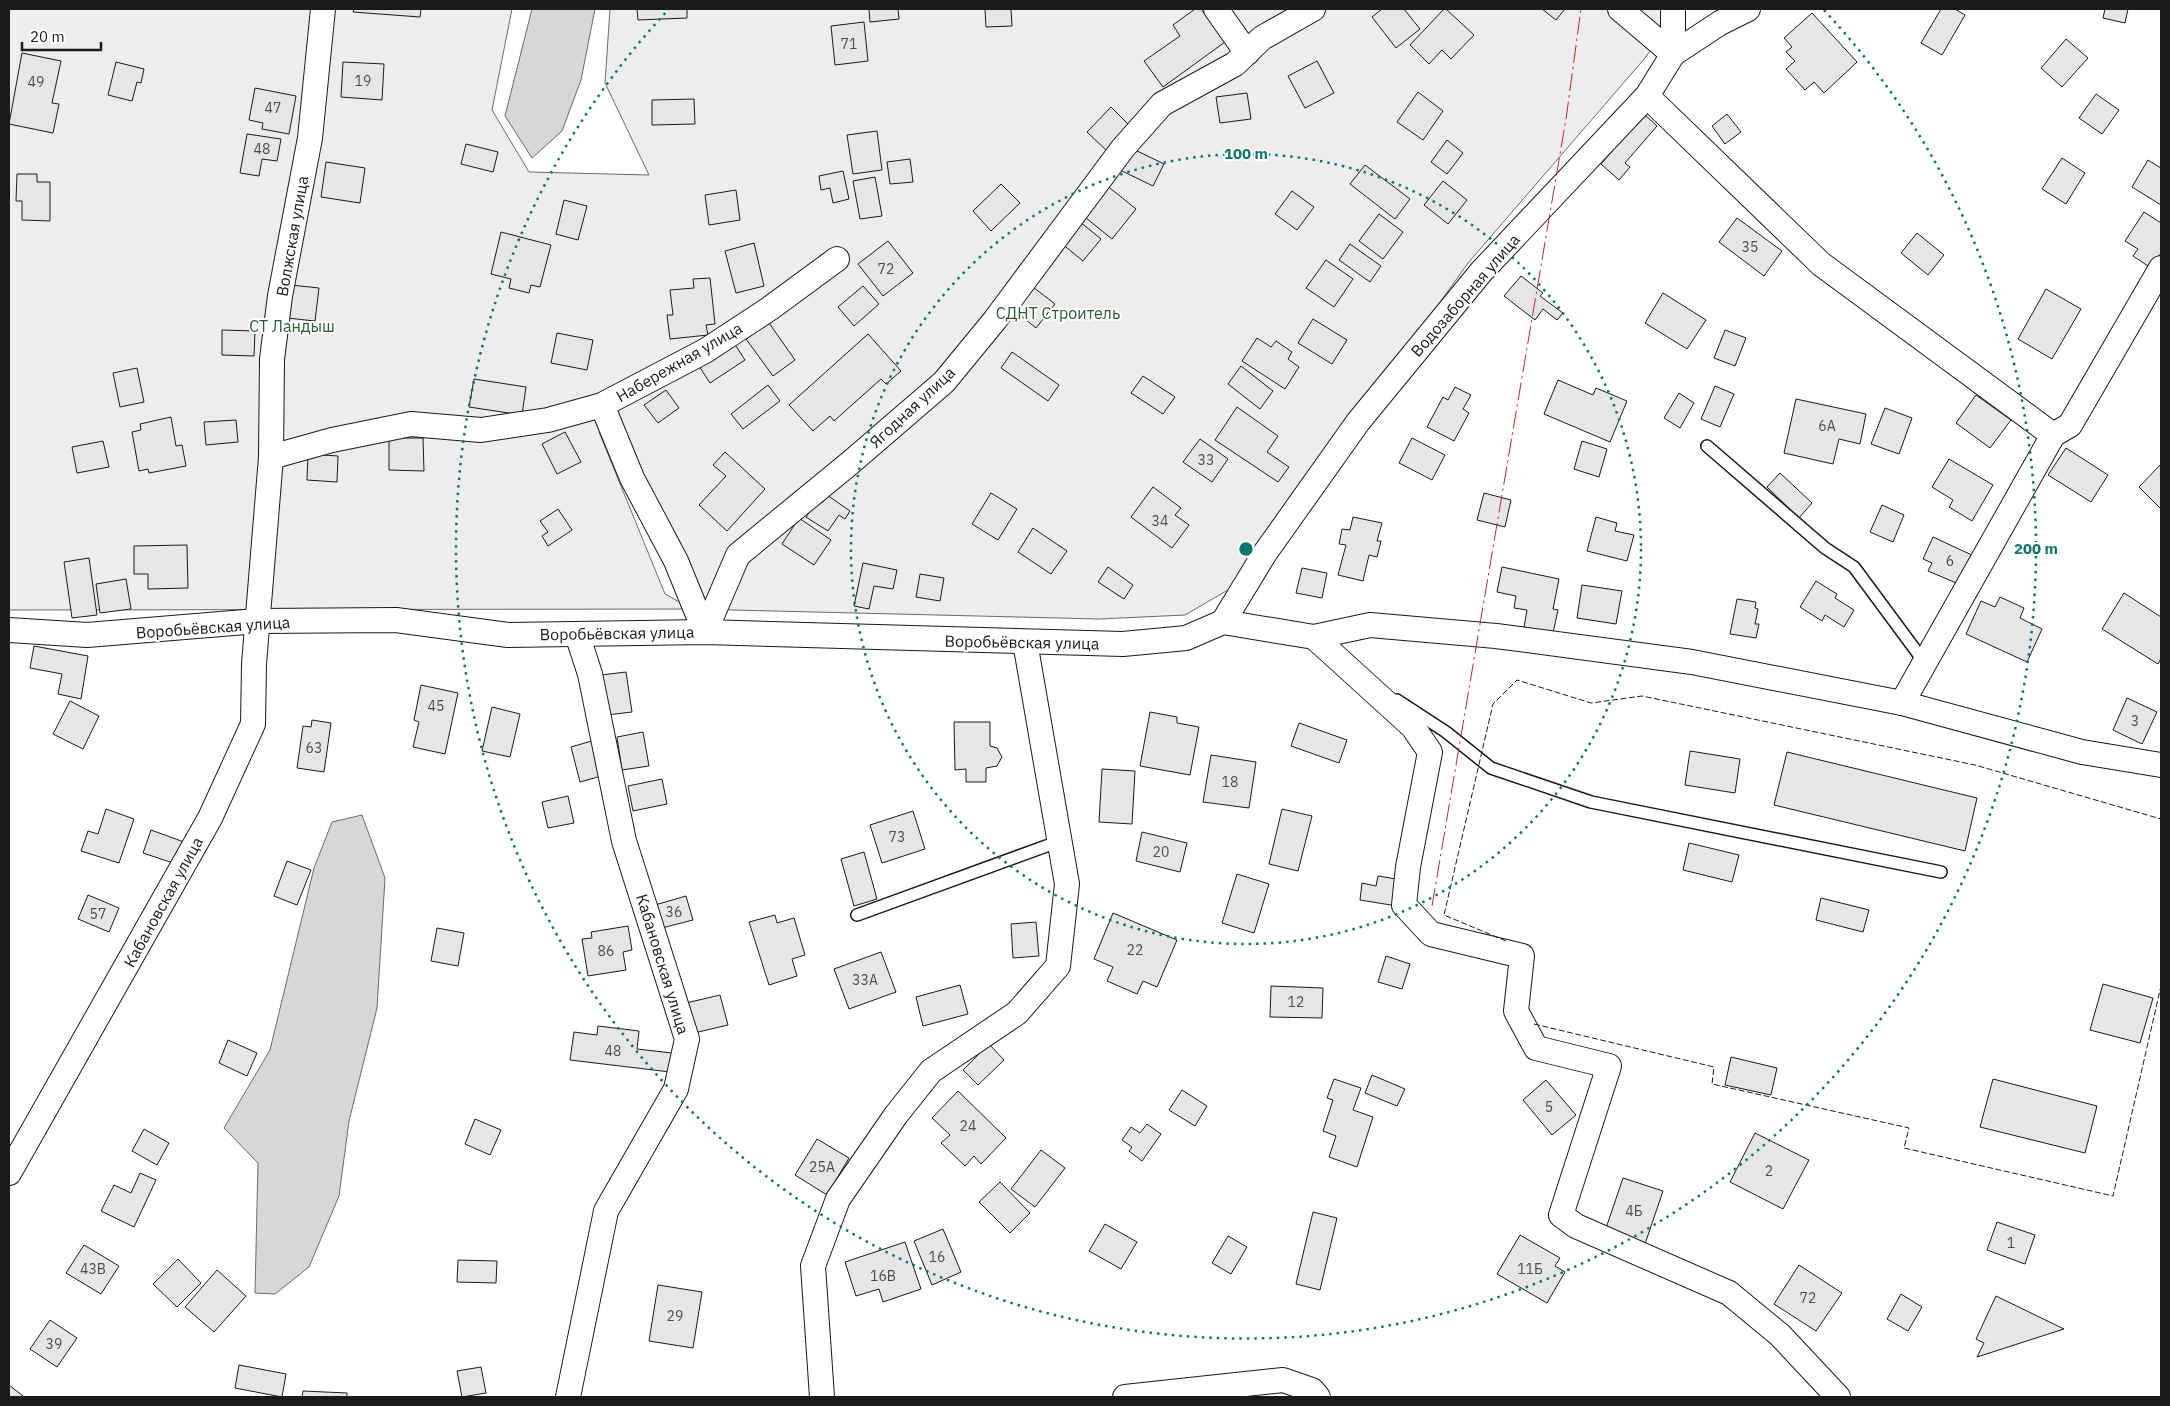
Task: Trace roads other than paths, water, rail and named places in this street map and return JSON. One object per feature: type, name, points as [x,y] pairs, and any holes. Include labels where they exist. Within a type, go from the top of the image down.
[{"type":"street","name":"Волжская улица","points":[[259,617],[271,457],[272,359],[280,296],[310,138],[323,9]]},
{"type":"street","points":[[1216,9],[1247,53]]},
{"type":"street","name":"Ягодная улица","points":[[705,632],[738,555],[850,463],[944,382],[995,320],[1123,148],[1162,104],[1235,64],[1262,38],[1313,9]]},
{"type":"street","points":[[1620,9],[1673,54]]},
{"type":"street","points":[[1673,9],[1673,54]]},
{"type":"street","name":"Водозаборная улица","points":[[1223,622],[1265,553],[1358,422],[1481,272],[1647,96],[1673,54],[1720,23],[1748,9]]},
{"type":"street","points":[[1647,96],[1821,264],[2052,435]]},
{"type":"street","name":"Набережная улица","points":[[705,632],[676,561],[632,478],[602,405],[705,351],[769,309],[836,259]]},
{"type":"street","points":[[1902,703],[2052,435],[2070,425],[2161,268]]},
{"type":"street","points":[[271,457],[332,440],[411,424],[481,430],[548,420],[602,405]]},
{"type":"street","name":"Воробьёвская улица","points":[[9,630],[87,636],[259,617],[396,620],[508,634],[705,632],[1025,642],[1132,643],[1186,638],[1223,622]]},
{"type":"street","name":"Кабановская улица","points":[[9,1173],[210,818],[253,724],[254,664],[259,617]]},
{"type":"street","points":[[1223,622],[1314,637],[1370,625],[1496,636],[1692,662],[1902,703],[2082,752],[2161,765]]},
{"type":"street","name":"Кабановская улица","points":[[568,1397],[606,1211],[676,1089],[687,1040],[624,840],[590,674],[577,634]]},
{"type":"street","points":[[1314,637],[1412,727],[1430,752],[1408,867],[1404,905],[1431,934],[1522,956],[1516,1011],[1536,1048],[1609,1066],[1561,1215],[1576,1226],[1729,1293],[1780,1335],[1838,1397]]},
{"type":"street","points":[[822,1397],[813,1266],[838,1199],[896,1114],[931,1071],[1017,1012],[1058,966],[1067,884],[1025,642]]},
{"type":"street","points":[[1125,1397],[1283,1380],[1312,1390],[1318,1397]]},
{"type":"lane","points":[[1707,446],[1825,548],[1854,567],[1924,663]]},
{"type":"lane","points":[[1346,665],[1446,732],[1491,768],[1592,802],[1941,872]]},
{"type":"lane","points":[[857,914],[1060,841]]},
{"type":"park label","name":"СДНТ Строитель","points":[[1058,313]]},
{"type":"park label","name":"СТ Ландыш","points":[[292,326]]}]
